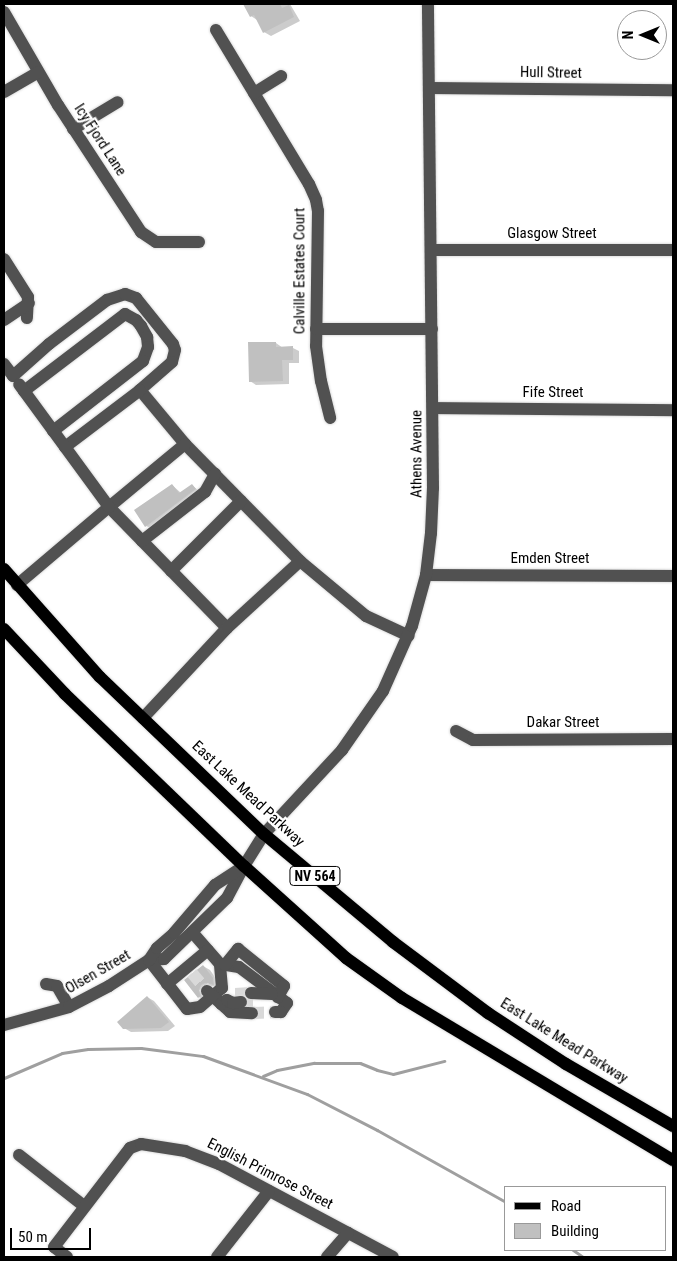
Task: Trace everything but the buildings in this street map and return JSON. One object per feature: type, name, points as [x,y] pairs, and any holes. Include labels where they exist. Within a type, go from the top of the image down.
[{"type":"main road","name":"East Lake Mead Parkway","points":[[4,569],[100,677],[264,834],[393,942],[488,1013],[566,1064],[673,1126]]},
{"type":"main road","points":[[4,586],[17,585]]},
{"type":"main road","name":"NV 564","points":[[4,629],[65,694],[244,866],[346,958],[402,998],[673,1160]]},
{"type":"street","points":[[4,6],[8,4]]},
{"type":"street","name":"Athens Avenue","points":[[254,850],[264,834],[342,750],[383,691],[409,636],[426,575],[431,533],[433,408],[428,4]]},
{"type":"street","name":"Icy Fjord Lane","points":[[4,12],[73,129],[141,232],[156,242],[199,242]]},
{"type":"street","name":"Calville Estates Court","points":[[216,30],[309,184],[316,200],[316,329],[318,364],[330,418]]},
{"type":"street","points":[[4,92],[38,72]]},
{"type":"street","points":[[254,93],[281,76]]},
{"type":"street","name":"Hull Street","points":[[429,88],[673,90]]},
{"type":"street","points":[[73,129],[118,102]]},
{"type":"street","name":"Glasgow Street","points":[[431,250],[673,250]]},
{"type":"street","points":[[4,259],[23,288],[28,303],[27,318]]},
{"type":"street","points":[[13,376],[49,344],[107,300],[125,294],[136,298],[173,344],[175,350],[172,362],[140,390],[65,447]]},
{"type":"street","points":[[4,320],[28,303]]},
{"type":"street","points":[[24,391],[125,314],[136,320],[141,326],[147,337],[148,347],[143,361],[53,431]]},
{"type":"street","points":[[316,329],[432,329]]},
{"type":"street","points":[[4,364],[109,507],[227,628]]},
{"type":"street","points":[[140,390],[185,444],[300,561],[366,616],[409,636]]},
{"type":"street","name":"Fife Street","points":[[433,408],[673,410]]},
{"type":"street","points":[[17,585],[185,444]]},
{"type":"street","points":[[142,542],[205,492],[215,474]]},
{"type":"street","points":[[170,571],[241,501]]},
{"type":"street","points":[[143,718],[227,628],[300,561]]},
{"type":"street","name":"Emden Street","points":[[426,575],[673,576]]},
{"type":"street","name":"Dakar Street","points":[[456,731],[473,740],[673,738]]},
{"type":"street","name":"Olsen Street","points":[[149,960],[164,959],[227,898],[254,850]]},
{"type":"street","name":"Olsen Street","points":[[4,1026],[69,1007],[109,986],[149,960],[157,948],[174,932],[215,885],[244,866]]},
{"type":"street","points":[[193,933],[222,965],[238,967],[269,997],[281,1012],[275,1012]]},
{"type":"street","points":[[252,1013],[230,1012],[224,998],[222,965],[238,949],[284,986],[269,997]]},
{"type":"street","points":[[167,984],[189,970],[208,950]]},
{"type":"street","points":[[149,960],[186,1009],[200,1007],[224,998]]},
{"type":"street","points":[[46,984],[57,986],[69,1007]]},
{"type":"street","name":"English Primrose Street","points":[[67,1257],[54,1247],[130,1148],[141,1144],[200,1156],[393,1257]]},
{"type":"street","points":[[19,1155],[84,1206]]},
{"type":"street","points":[[217,1257],[269,1191]]},
{"type":"street","points":[[327,1257],[348,1232]]},
{"type":"waterway","points":[[4,1078],[62,1053],[88,1049],[141,1048],[203,1056],[307,1094],[377,1130],[504,1201]]},
{"type":"waterway","points":[[263,1076],[277,1070],[314,1063],[360,1063],[393,1074],[444,1061]]},
{"type":"waterway","points":[[574,1251],[583,1257]]},
{"type":"tunnel","points":[[192,973],[207,991]]},
{"type":"tunnel","points":[[235,994],[251,993]]},
{"type":"tunnel","points":[[241,1002],[258,1001]]},
{"type":"tunnel","points":[[252,1013],[275,1012]]}]
